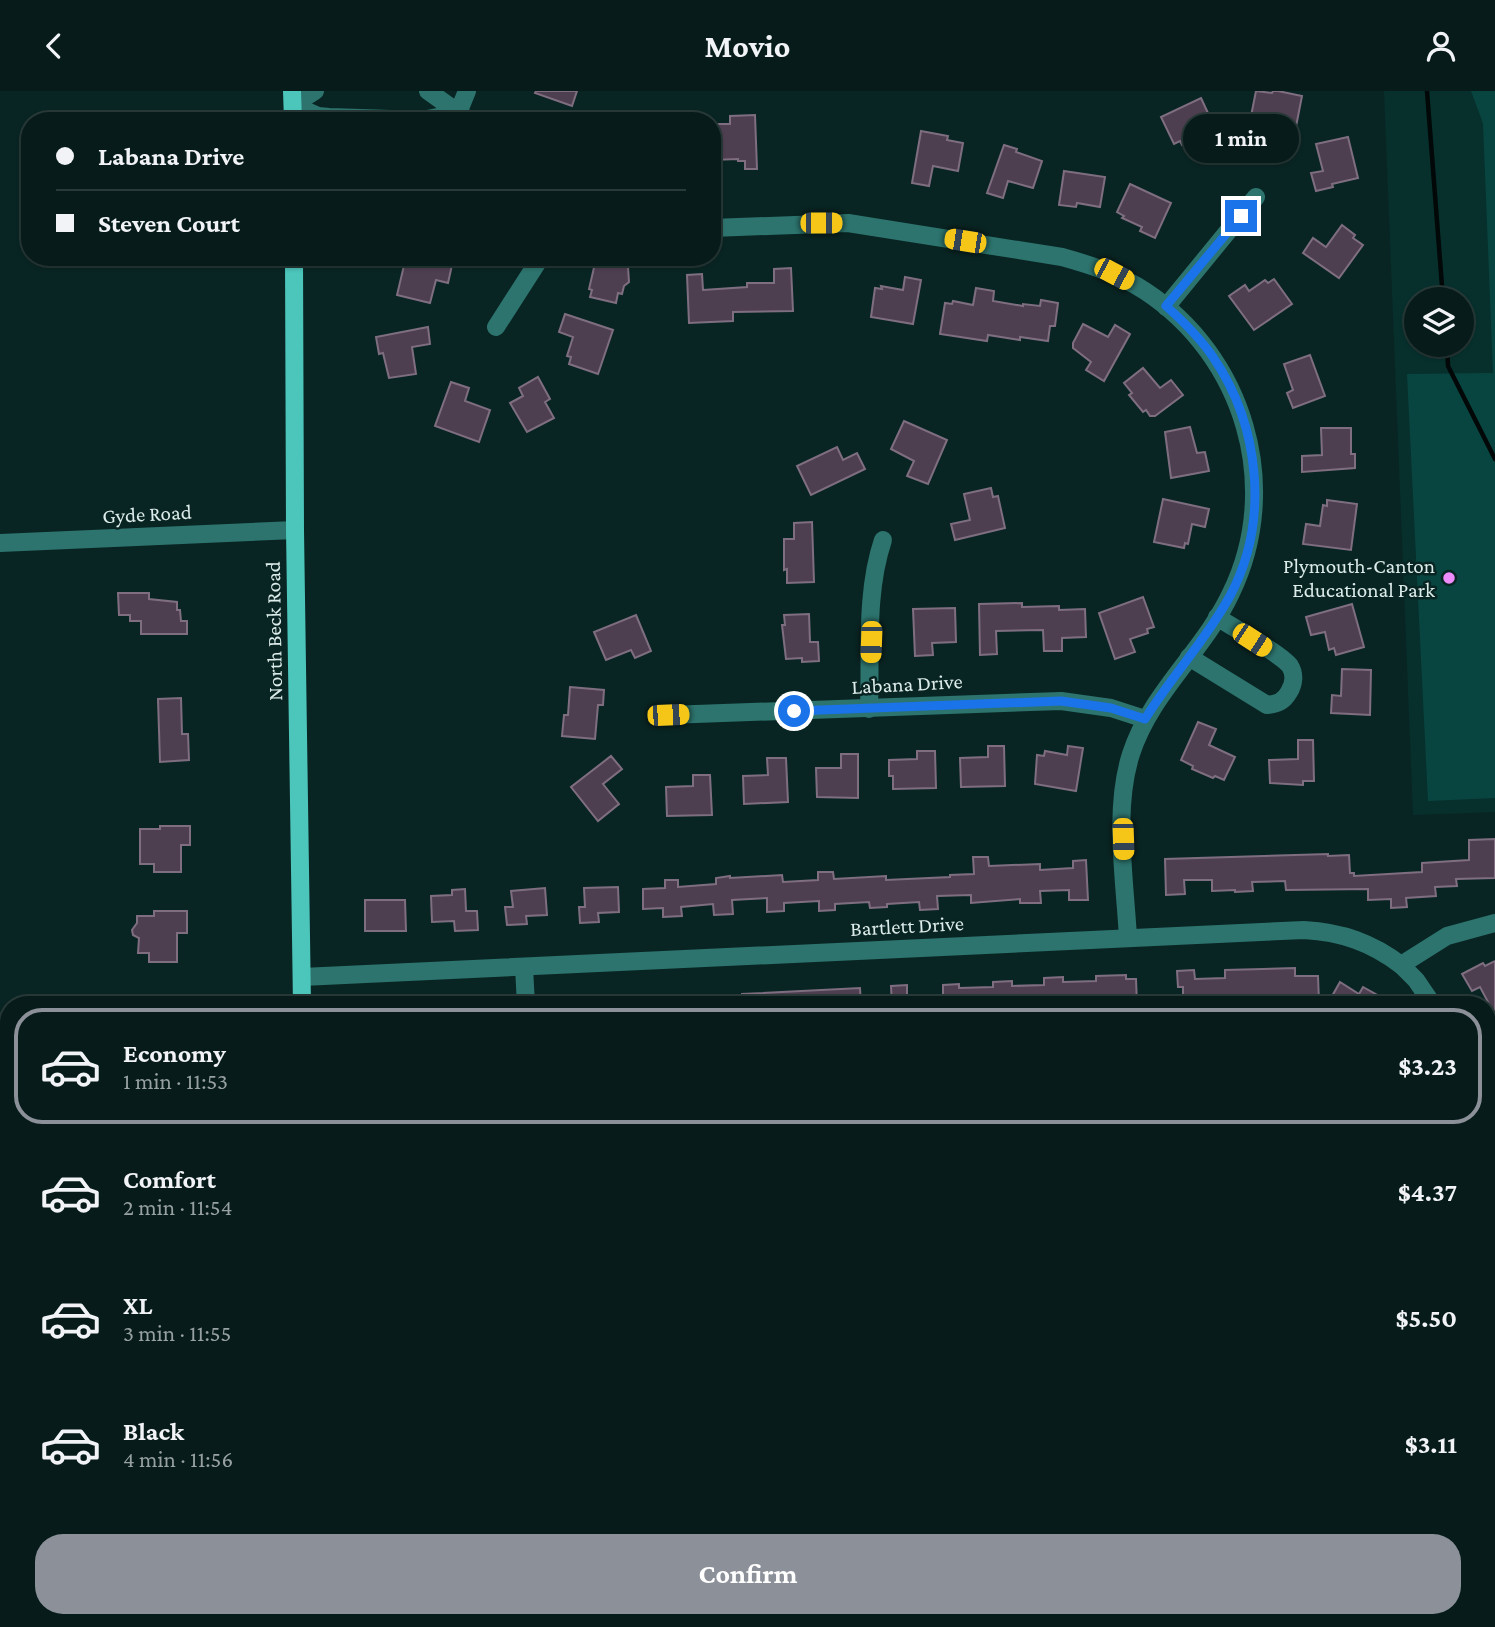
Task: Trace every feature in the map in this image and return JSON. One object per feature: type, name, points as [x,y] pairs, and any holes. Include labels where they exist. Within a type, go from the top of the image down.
[{"type":"main road","name":"North Beck Road","points":[[294,266],[295,530],[303,996]]},
{"type":"street","points":[[293,106],[315,91]]},
{"type":"street","points":[[428,91],[457,112]]},
{"type":"street","points":[[465,112],[467,91]]},
{"type":"street","points":[[1166,306],[1256,197]]},
{"type":"street","points":[[721,228],[848,223],[1062,257],[1114,274],[1144,290],[1166,306],[1199,339],[1223,372],[1240,409],[1252,452],[1255,492],[1250,537],[1236,583],[1217,617],[1160,694],[1145,719],[1130,757],[1123,796],[1128,938]]},
{"type":"street","points":[[496,327],[535,266]]},
{"type":"street","name":"Gyde Road","points":[[0,543],[295,530]]},
{"type":"street","points":[[869,709],[872,597],[875,563],[883,540]]},
{"type":"street","points":[[1189,657],[1268,705],[1277,704],[1288,695],[1294,678],[1288,663],[1217,617]]},
{"type":"street","name":"Labana Drive","points":[[668,715],[1061,701],[1111,708],[1145,719]]},
{"type":"street","points":[[1401,965],[1447,936],[1495,923]]},
{"type":"street","name":"Bartlett Drive","points":[[302,977],[1320,931],[1361,941],[1384,952],[1416,980],[1427,996]]},
{"type":"street","points":[[524,967],[526,996]]},
{"type":"shaded area","name":"Plymouth-Canton Educational Park","points":[[1384,91],[1495,91],[1495,812],[1413,815]]},
{"type":"shaded area","points":[[1471,91],[1495,91],[1495,798],[1428,801],[1407,374],[1493,373],[1483,123]]},
{"type":"building","points":[[577,91],[572,106],[535,93]]},
{"type":"building","points":[[1256,91],[1278,91],[1302,96],[1293,142],[1273,138],[1275,128],[1250,121]]},
{"type":"building","points":[[1201,98],[1221,141],[1206,148],[1200,136],[1182,145],[1180,141],[1174,144],[1161,117]]},
{"type":"building","points":[[755,115],[757,169],[745,169],[745,161],[738,159],[721,160],[721,124],[730,124],[730,116]]},
{"type":"building","points":[[921,131],[948,136],[947,140],[963,143],[958,171],[933,166],[929,186],[912,183]]},
{"type":"building","points":[[1348,137],[1358,178],[1316,191],[1311,173],[1323,171],[1316,144]]},
{"type":"building","points":[[1004,145],[1042,161],[1033,188],[1008,181],[1003,198],[987,193]]},
{"type":"building","points":[[1064,171],[1105,177],[1100,207],[1077,203],[1076,207],[1059,205]]},
{"type":"building","points":[[1130,184],[1171,203],[1155,238],[1140,231],[1142,227],[1122,218],[1124,216],[1117,212]]},
{"type":"building","points":[[1342,225],[1363,245],[1339,278],[1303,253],[1313,238],[1326,247]]},
{"type":"building","points":[[404,266],[452,266],[448,283],[436,280],[430,303],[397,295]]},
{"type":"building","points":[[594,266],[628,267],[629,282],[624,286],[622,294],[618,293],[616,303],[590,297],[592,290],[589,289]]},
{"type":"building","points":[[791,268],[793,311],[733,312],[733,321],[689,323],[687,275],[702,274],[703,290],[747,287],[747,283],[774,283],[774,269]]},
{"type":"building","points":[[905,277],[921,280],[913,324],[871,317],[875,288],[882,289],[881,286],[903,290]]},
{"type":"building","points":[[1274,279],[1292,304],[1254,330],[1229,296],[1245,285],[1249,291],[1265,280],[1268,283]]},
{"type":"building","points":[[976,288],[994,291],[993,301],[1023,306],[1040,306],[1041,300],[1058,303],[1055,326],[1050,326],[1048,341],[988,335],[987,341],[940,334],[945,303],[952,304],[953,301],[973,305]]},
{"type":"building","points":[[565,314],[613,330],[598,374],[569,364],[571,357],[567,356],[573,337],[559,332]]},
{"type":"building","points":[[1083,324],[1108,337],[1115,325],[1130,334],[1104,381],[1086,370],[1091,362],[1073,348]]},
{"type":"building","points":[[428,327],[430,344],[412,347],[416,374],[389,378],[383,353],[379,354],[376,337]]},
{"type":"building","points":[[1310,355],[1325,396],[1293,408],[1287,393],[1293,390],[1284,364]]},
{"type":"building","points":[[1143,368],[1160,388],[1171,380],[1183,395],[1155,416],[1150,416],[1146,410],[1143,412],[1129,395],[1132,393],[1124,383]]},
{"type":"building","points":[[538,377],[550,399],[545,402],[554,418],[527,432],[510,403],[523,396],[519,388]]},
{"type":"building","points":[[451,382],[469,388],[465,401],[490,410],[479,442],[435,426]]},
{"type":"building","points":[[904,421],[947,440],[928,484],[907,476],[914,461],[891,449]]},
{"type":"building","points":[[1190,427],[1197,453],[1205,452],[1209,471],[1171,478],[1165,432]]},
{"type":"building","points":[[1321,428],[1351,428],[1351,454],[1355,454],[1355,468],[1302,472],[1302,456],[1322,455]]},
{"type":"building","points":[[837,447],[843,460],[857,453],[865,469],[811,495],[797,466]]},
{"type":"building","points":[[991,488],[993,497],[998,496],[1005,528],[955,540],[951,524],[970,520],[964,494]]},
{"type":"building","points":[[1163,499],[1209,509],[1205,527],[1192,524],[1188,544],[1185,543],[1184,548],[1154,542]]},
{"type":"building","points":[[1327,500],[1357,504],[1351,550],[1303,544],[1306,524],[1320,526],[1323,505],[1327,506]]},
{"type":"building","points":[[812,522],[814,582],[787,583],[787,569],[784,570],[784,539],[794,539],[794,523]]},
{"type":"building","points":[[118,593],[149,593],[149,599],[177,602],[181,621],[187,621],[187,634],[141,634],[141,621],[130,621],[130,615],[119,615]]},
{"type":"building","points":[[1143,597],[1154,627],[1147,629],[1148,633],[1130,639],[1135,652],[1115,659],[1099,613]]},
{"type":"building","points":[[1022,603],[1022,607],[1059,606],[1059,610],[1085,609],[1086,637],[1062,638],[1062,651],[1044,651],[1043,630],[996,631],[997,654],[980,655],[979,604]]},
{"type":"building","points":[[1352,604],[1364,647],[1336,655],[1334,648],[1329,650],[1325,632],[1311,635],[1306,617]]},
{"type":"building","points":[[955,608],[956,642],[932,643],[933,655],[915,656],[913,609]]},
{"type":"building","points":[[809,614],[810,642],[818,642],[819,661],[786,659],[782,625],[785,625],[784,615]]},
{"type":"building","points":[[636,615],[651,651],[635,658],[631,650],[606,660],[594,632]]},
{"type":"building","points":[[1342,669],[1371,670],[1370,715],[1331,713],[1332,695],[1341,696]]},
{"type":"building","points":[[570,687],[604,690],[603,705],[598,705],[595,739],[562,736],[564,715],[568,715]]},
{"type":"building","points":[[181,698],[182,734],[188,734],[189,760],[160,762],[158,699]]},
{"type":"building","points":[[1198,722],[1216,729],[1209,745],[1235,757],[1224,780],[1192,769],[1193,766],[1181,760]]},
{"type":"building","points":[[1298,740],[1313,740],[1314,781],[1303,781],[1303,785],[1270,783],[1269,760],[1298,759]]},
{"type":"building","points":[[988,746],[1004,746],[1005,786],[961,787],[960,758],[988,757]]},
{"type":"building","points":[[1068,746],[1083,748],[1076,791],[1035,784],[1037,755],[1044,756],[1045,751],[1067,755]]},
{"type":"building","points":[[917,751],[935,751],[936,788],[893,789],[893,776],[889,776],[889,760],[917,759]]},
{"type":"building","points":[[841,754],[858,754],[858,798],[817,797],[816,768],[841,768]]},
{"type":"building","points":[[611,756],[622,769],[603,784],[619,804],[598,821],[571,787]]},
{"type":"building","points":[[767,758],[786,758],[788,802],[744,804],[743,776],[768,775]]},
{"type":"building","points":[[693,775],[710,775],[712,815],[667,816],[666,787],[693,786]]},
{"type":"building","points":[[160,826],[190,826],[190,845],[181,845],[181,872],[154,872],[154,864],[140,864],[140,829],[160,829]]},
{"type":"building","points":[[1495,839],[1495,878],[1456,879],[1457,886],[1435,887],[1436,896],[1406,898],[1407,907],[1391,908],[1391,899],[1368,900],[1368,889],[1286,890],[1285,881],[1252,882],[1253,891],[1235,892],[1212,891],[1212,880],[1184,880],[1185,894],[1166,895],[1165,859],[1349,855],[1350,873],[1354,873],[1354,876],[1422,872],[1422,863],[1469,860],[1469,840]]},
{"type":"building","points":[[973,857],[988,857],[989,866],[1040,864],[1040,870],[1073,868],[1073,861],[1086,860],[1088,900],[1069,900],[1069,890],[1040,891],[1041,903],[1020,903],[1020,899],[971,903],[971,895],[937,896],[938,909],[920,910],[919,902],[870,908],[869,902],[835,904],[835,910],[819,911],[819,901],[784,903],[784,911],[767,912],[767,898],[732,900],[733,914],[714,915],[713,904],[681,907],[682,916],[663,917],[663,908],[643,909],[643,889],[665,888],[665,880],[678,880],[678,887],[716,884],[716,878],[730,876],[782,875],[783,882],[818,880],[818,872],[833,872],[834,879],[886,876],[886,880],[950,877],[974,874]]},
{"type":"building","points":[[618,887],[619,912],[598,913],[599,922],[580,923],[579,907],[585,907],[584,888]]},
{"type":"building","points":[[545,888],[547,915],[526,916],[527,924],[507,925],[505,907],[513,907],[511,891]]},
{"type":"building","points":[[465,889],[466,911],[477,911],[478,930],[455,931],[454,921],[432,922],[431,896],[452,895],[452,890]]},
{"type":"building","points":[[365,900],[405,900],[406,931],[365,931]]},
{"type":"building","points":[[154,911],[187,911],[187,933],[177,933],[177,962],[149,962],[149,953],[138,953],[139,938],[133,935],[132,930],[137,923],[137,916],[154,916]]},
{"type":"building","points":[[1495,961],[1495,996],[1485,996],[1480,987],[1472,991],[1462,974],[1483,963],[1485,966]]},
{"type":"building","points":[[1295,968],[1295,976],[1318,976],[1319,996],[1183,996],[1183,987],[1178,987],[1177,971],[1194,970],[1195,979],[1225,978],[1225,970]]},
{"type":"building","points":[[1126,975],[1126,979],[1136,979],[1137,996],[943,996],[943,985],[959,984],[959,988],[993,987],[993,982],[1012,981],[1012,986],[1044,985],[1044,978],[1063,977],[1063,982],[1096,981],[1096,976]]},
{"type":"building","points":[[1340,982],[1359,994],[1363,987],[1379,996],[1332,996]]},
{"type":"building","points":[[907,985],[907,996],[892,996],[891,986]]},
{"type":"building","points":[[860,988],[860,996],[742,996]]},
{"type":"waterway","points":[[1427,91],[1442,287]]},
{"type":"waterway","points":[[1448,357],[1448,366],[1495,459]]},
{"type":"place","name":"Plymouth-Canton Educational Park","points":[[1449,578]]},
{"type":"route","points":[[794,711],[1061,701],[1111,708],[1145,719],[1230,596],[1250,537],[1254,513],[1254,471],[1252,452],[1240,409],[1212,355],[1186,324],[1166,306],[1241,216]]}]
